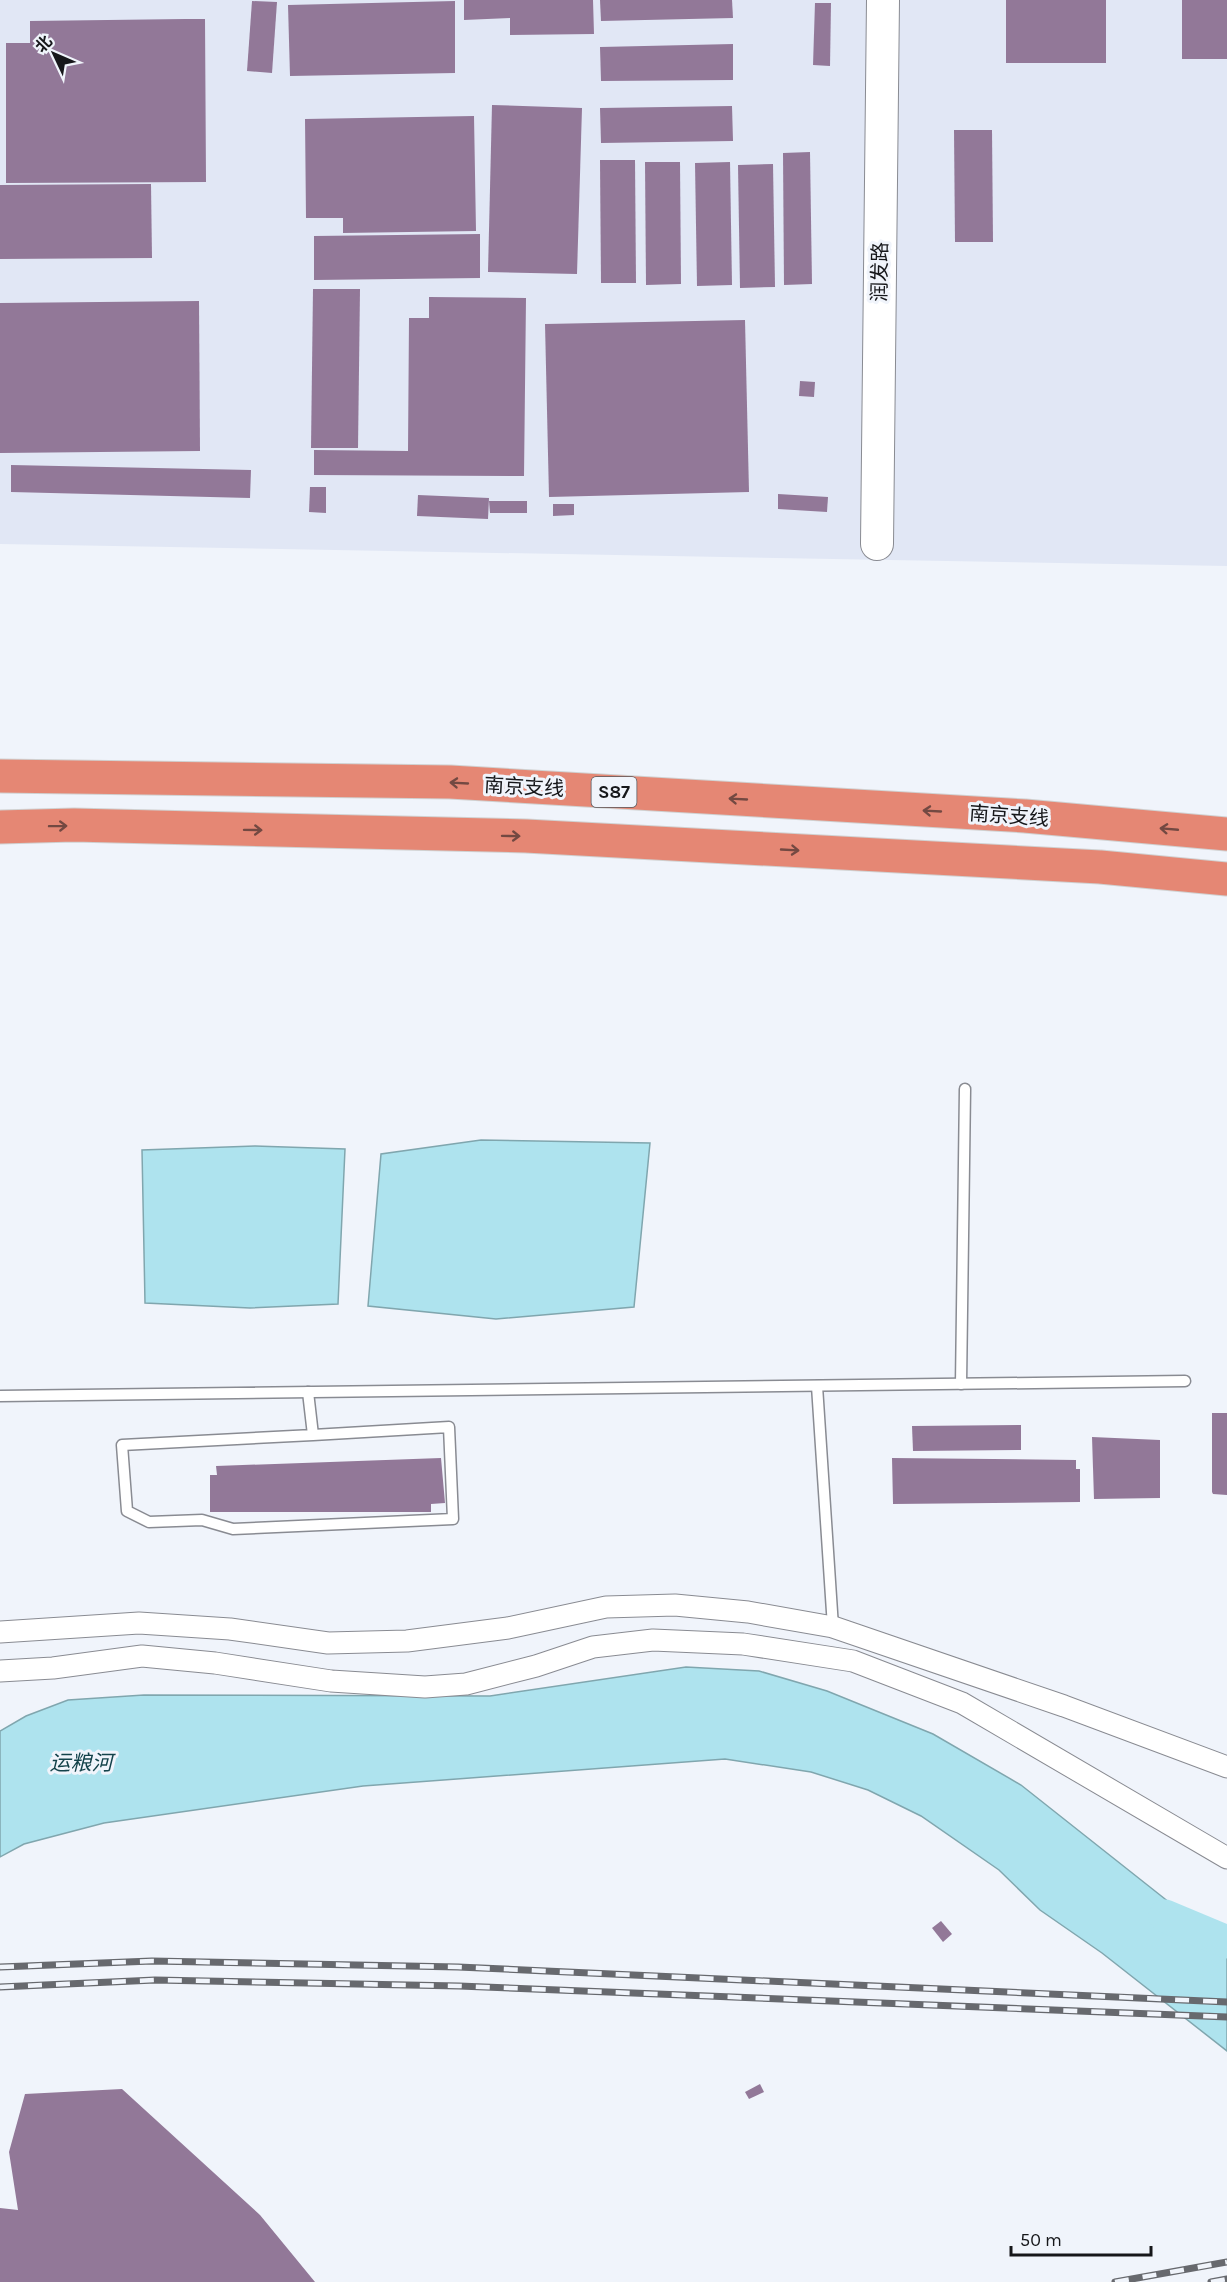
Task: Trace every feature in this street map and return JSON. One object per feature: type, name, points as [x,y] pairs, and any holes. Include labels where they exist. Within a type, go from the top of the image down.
[{"type":"highway","name":"南京支线","points":[[0,776],[450,782],[1025,816],[1227,834]]},
{"type":"highway","points":[[0,826],[74,825],[526,836],[1100,867],[1227,879]]},
{"type":"street","name":"润发路","points":[[877,544],[883,0]]},
{"type":"street","points":[[0,1632],[138,1623],[230,1629],[328,1643],[407,1641],[508,1628],[606,1607],[675,1605],[748,1612],[833,1627],[1064,1706],[1227,1767]]},
{"type":"street","points":[[0,1671],[53,1668],[142,1656],[215,1663],[331,1681],[425,1687],[466,1684],[536,1666],[593,1647],[653,1640],[765,1647],[853,1661],[962,1703],[1227,1858]]},
{"type":"lane","points":[[961,1384],[965,1089]]},
{"type":"lane","points":[[0,1396],[1185,1381]]},
{"type":"lane","points":[[817,1386],[833,1627]]},
{"type":"lane","points":[[308,1392],[313,1435]]},
{"type":"lane","points":[[449,1426],[453,1519],[233,1529],[202,1520],[149,1522],[127,1511],[122,1445],[313,1435],[449,1426]]},
{"type":"shaded area","points":[[0,0],[1227,0],[1227,566],[0,544]]},
{"type":"water","points":[[481,1140],[650,1143],[634,1307],[496,1319],[368,1306],[381,1154]]},
{"type":"water","points":[[255,1146],[345,1149],[338,1304],[250,1308],[145,1303],[142,1150]]},
{"type":"water","name":"运粮河","points":[[686,1667],[759,1671],[827,1691],[933,1734],[1021,1785],[1184,1914],[1227,1952],[1227,2051],[1102,1953],[1040,1910],[999,1870],[921,1816],[868,1790],[811,1772],[725,1759],[363,1786],[104,1823],[24,1844],[0,1857],[0,1731],[26,1716],[68,1700],[144,1695],[490,1696]]},
{"type":"building","points":[[464,0],[593,0],[594,34],[510,35],[510,18],[464,20]]},
{"type":"building","points":[[600,0],[732,0],[733,18],[601,21]]},
{"type":"building","points":[[1006,0],[1106,0],[1106,63],[1006,63]]},
{"type":"building","points":[[1182,0],[1227,0],[1227,59],[1182,59]]},
{"type":"building","points":[[252,1],[277,2],[272,73],[247,71]]},
{"type":"building","points":[[455,1],[455,73],[290,76],[288,5]]},
{"type":"building","points":[[815,3],[831,3],[830,66],[813,65]]},
{"type":"building","points":[[205,19],[206,182],[6,183],[6,43],[30,43],[30,21]]},
{"type":"building","points":[[733,44],[733,80],[601,81],[600,47]]},
{"type":"building","points":[[492,105],[582,108],[577,274],[488,272]]},
{"type":"building","points":[[732,106],[733,141],[601,143],[600,108]]},
{"type":"building","points":[[474,116],[476,231],[343,233],[343,218],[306,218],[305,119]]},
{"type":"building","points":[[954,130],[992,130],[993,242],[955,242]]},
{"type":"building","points":[[810,152],[812,284],[784,285],[783,153]]},
{"type":"building","points":[[600,160],[635,160],[636,283],[601,283]]},
{"type":"building","points":[[645,162],[680,162],[681,284],[646,285]]},
{"type":"building","points":[[730,162],[732,285],[697,286],[695,163]]},
{"type":"building","points":[[773,164],[775,287],[740,288],[738,165]]},
{"type":"building","points":[[151,184],[152,258],[0,259],[0,185]]},
{"type":"building","points":[[480,234],[480,278],[314,280],[314,236]]},
{"type":"building","points":[[313,289],[360,289],[358,448],[311,448]]},
{"type":"building","points":[[429,297],[526,298],[524,476],[314,475],[314,450],[408,451],[409,318],[429,318]]},
{"type":"building","points":[[199,301],[200,451],[0,453],[0,303]]},
{"type":"building","points":[[745,320],[749,492],[549,497],[545,324]]},
{"type":"building","points":[[800,381],[815,382],[814,397],[799,396]]},
{"type":"building","points":[[11,465],[251,470],[250,498],[11,492]]},
{"type":"building","points":[[310,487],[326,487],[326,513],[309,512]]},
{"type":"building","points":[[778,494],[828,497],[827,512],[778,509]]},
{"type":"building","points":[[418,495],[489,498],[488,519],[417,516]]},
{"type":"building","points":[[489,501],[527,501],[527,513],[490,513]]},
{"type":"building","points":[[553,504],[574,504],[574,515],[553,516]]},
{"type":"building","points":[[1212,1413],[1227,1413],[1227,1495],[1212,1492]]},
{"type":"building","points":[[1021,1425],[1021,1450],[913,1451],[912,1426]]},
{"type":"building","points":[[1092,1437],[1160,1440],[1160,1498],[1094,1499]]},
{"type":"building","points":[[441,1458],[445,1503],[431,1504],[431,1512],[210,1512],[210,1475],[217,1475],[216,1466]]},
{"type":"building","points":[[892,1458],[1076,1460],[1076,1469],[1080,1469],[1080,1502],[893,1504]]},
{"type":"building","points":[[941,1921],[952,1934],[943,1942],[932,1928]]},
{"type":"building","points":[[760,2084],[764,2092],[749,2099],[745,2092]]},
{"type":"building","points":[[122,2089],[260,2215],[315,2282],[0,2282],[0,2208],[18,2210],[9,2152],[25,2094]]},
{"type":"waterway","points":[[1165,1916],[1227,1942]]},
{"type":"railway","points":[[0,1967],[152,1961],[458,1967],[1227,2002]]},
{"type":"railway","points":[[0,1987],[155,1980],[459,1986],[1227,2017]]},
{"type":"railway","points":[[1115,2282],[1227,2262]]},
{"type":"railway","points":[[1211,2282],[1227,2279]]}]
